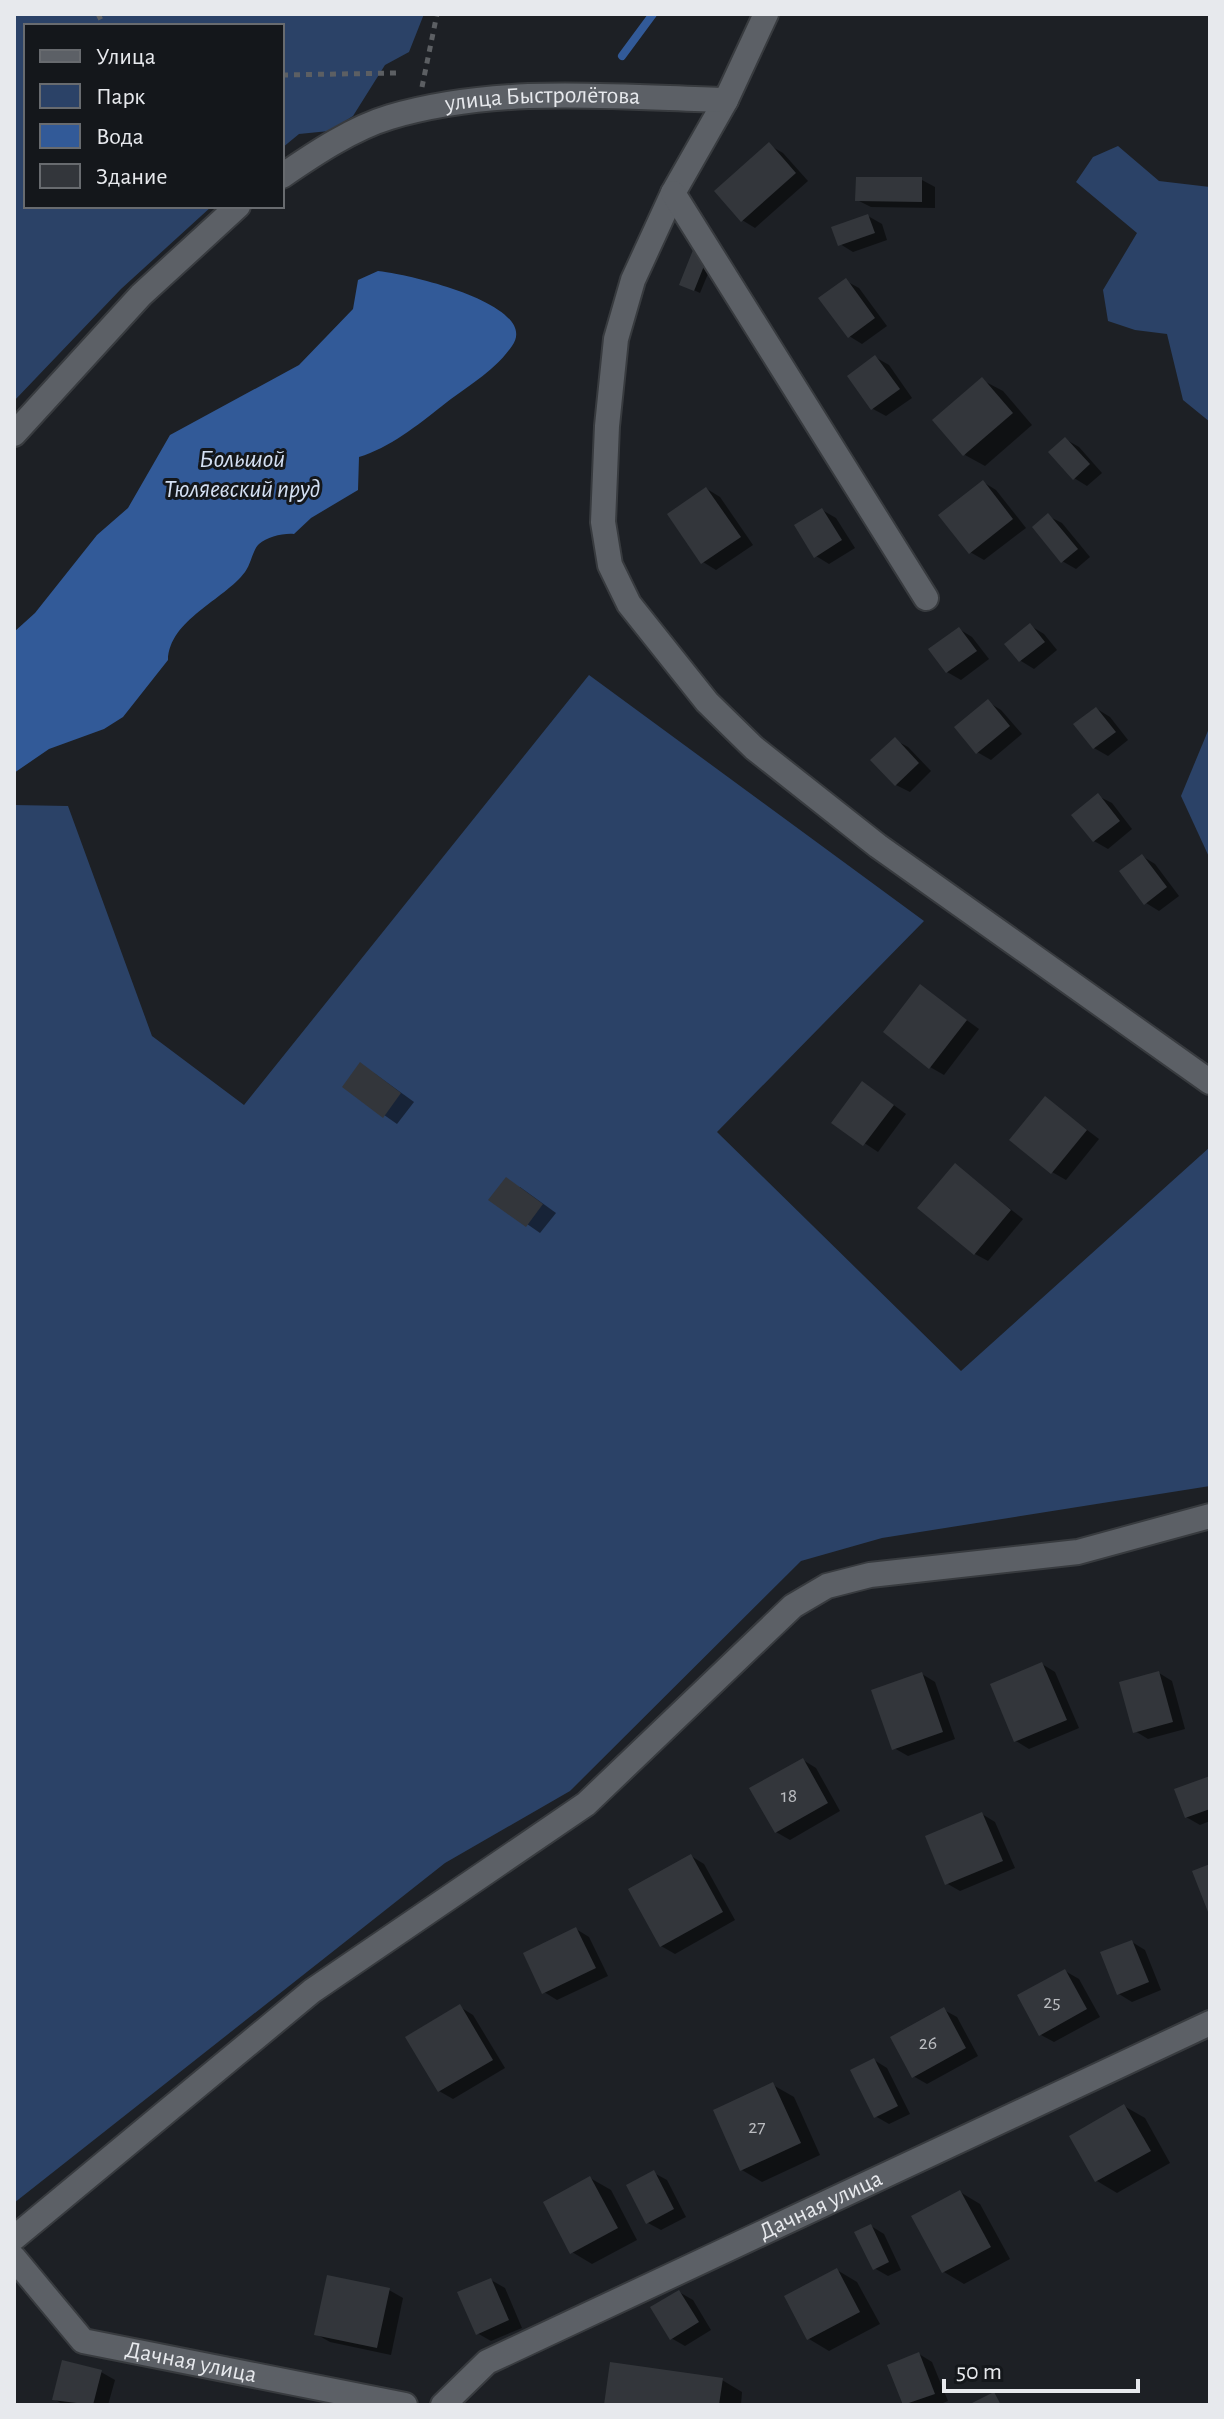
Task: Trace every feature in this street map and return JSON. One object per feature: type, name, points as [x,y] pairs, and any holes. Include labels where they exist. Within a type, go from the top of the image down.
[{"type":"street","points":[[766,14],[726,100],[673,193],[633,280],[616,339],[603,522],[610,565],[629,604],[707,702],[754,748],[878,846],[1210,1082]]},
{"type":"street","name":"улица Быстролётова","points":[[284,175],[311,156],[387,118],[474,100],[560,95],[726,100]]},
{"type":"street","points":[[673,193],[926,598]]},
{"type":"street","points":[[14,434],[141,295],[236,208]]},
{"type":"street","points":[[14,2238],[312,1991],[586,1804],[793,1606],[827,1586],[870,1575],[1078,1552],[1208,1522]]},
{"type":"street","name":"Дачная улица","points":[[443,2405],[487,2362],[1210,2023]]},
{"type":"street","name":"Дачная улица","points":[[14,2258],[83,2341],[405,2405]]},
{"type":"path","points":[[417,111],[437,14]]},
{"type":"path","points":[[284,75],[396,73]]},
{"type":"green space","points":[[14,14],[424,14],[409,52],[385,65],[353,116],[329,131],[299,134],[284,146],[284,24],[24,24],[24,208],[210,208],[121,289],[14,401]]},
{"type":"green space","points":[[1118,146],[1159,181],[1210,187],[1210,422],[1183,400],[1167,334],[1135,330],[1108,321],[1103,290],[1137,233],[1076,182],[1093,157]]},
{"type":"green space","points":[[589,675],[924,921],[717,1132],[961,1371],[1210,1147],[1210,1486],[882,1538],[801,1561],[570,1791],[445,1863],[14,2203],[14,805],[68,806],[152,1036],[244,1105]]},
{"type":"green space","points":[[1210,726],[1210,859],[1181,796]]},
{"type":"water","name":"Большой Тюляевский пруд","points":[[378,271],[439,285],[489,304],[507,317],[516,331],[512,346],[488,372],[413,428],[381,448],[359,457],[358,490],[311,518],[294,534],[275,536],[259,544],[245,572],[236,582],[178,633],[168,660],[123,717],[104,729],[49,749],[14,773],[14,632],[35,613],[97,535],[128,508],[170,435],[299,365],[353,309],[358,280]]},
{"type":"building","points":[[769,142],[796,173],[741,222],[714,191]]},
{"type":"building","points":[[856,177],[922,177],[922,202],[855,201]]},
{"type":"building","points":[[868,214],[875,233],[838,246],[831,227]]},
{"type":"building","points":[[695,245],[710,251],[694,291],[679,285]]},
{"type":"building","points":[[846,278],[875,318],[848,338],[818,298]]},
{"type":"building","points":[[875,355],[900,389],[871,410],[847,376]]},
{"type":"building","points":[[982,377],[1013,413],[963,456],[932,420]]},
{"type":"building","points":[[1065,437],[1090,464],[1073,480],[1048,452]]},
{"type":"building","points":[[983,480],[1013,519],[969,554],[938,515]]},
{"type":"building","points":[[706,487],[741,537],[701,564],[667,514]]},
{"type":"building","points":[[822,508],[842,540],[814,558],[794,525]]},
{"type":"building","points":[[1048,513],[1078,549],[1061,563],[1032,527]]},
{"type":"building","points":[[1030,623],[1045,642],[1019,662],[1004,644]]},
{"type":"building","points":[[959,627],[977,651],[946,673],[928,649]]},
{"type":"building","points":[[988,699],[1010,726],[976,754],[954,727]]},
{"type":"building","points":[[1096,707],[1116,732],[1093,749],[1073,724]]},
{"type":"building","points":[[895,737],[919,763],[895,786],[870,760]]},
{"type":"building","points":[[1098,793],[1120,821],[1093,842],[1071,815]]},
{"type":"building","points":[[1142,854],[1167,887],[1144,905],[1119,871]]},
{"type":"building","points":[[920,984],[967,1020],[929,1069],[883,1032]]},
{"type":"building","points":[[360,1062],[401,1093],[383,1118],[342,1087]]},
{"type":"building","points":[[862,1081],[894,1105],[863,1146],[831,1123]]},
{"type":"building","points":[[1045,1096],[1087,1130],[1051,1174],[1009,1140]]},
{"type":"building","points":[[955,1163],[1011,1210],[974,1255],[917,1208]]},
{"type":"building","points":[[506,1177],[543,1204],[526,1227],[488,1200]]},
{"type":"building","points":[[1042,1662],[1067,1720],[1014,1742],[990,1684]]},
{"type":"building","points":[[1159,1671],[1173,1722],[1133,1733],[1119,1682]]},
{"type":"building","points":[[922,1672],[943,1732],[892,1750],[871,1690]]},
{"type":"building","points":[[803,1758],[828,1803],[775,1833],[749,1788]]},
{"type":"building","points":[[1210,1776],[1210,1809],[1185,1818],[1174,1789]]},
{"type":"building","points":[[982,1812],[1003,1861],[945,1885],[925,1836]]},
{"type":"building","points":[[691,1854],[723,1912],[660,1947],[628,1889]]},
{"type":"building","points":[[1210,1864],[1210,1917],[1192,1871]]},
{"type":"building","points":[[576,1927],[596,1968],[542,1994],[523,1953]]},
{"type":"building","points":[[1132,1940],[1149,1982],[1117,1995],[1100,1952]]},
{"type":"building","points":[[1065,1969],[1087,2009],[1039,2036],[1017,1995]]},
{"type":"building","points":[[460,2004],[493,2060],[438,2092],[405,2037]]},
{"type":"building","points":[[944,2007],[966,2048],[912,2078],[890,2037]]},
{"type":"building","points":[[874,2058],[898,2106],[874,2118],[850,2070]]},
{"type":"building","points":[[773,2082],[801,2143],[740,2171],[713,2110]]},
{"type":"building","points":[[1124,2104],[1151,2151],[1095,2182],[1069,2136]]},
{"type":"building","points":[[654,2170],[674,2209],[646,2224],[626,2185]]},
{"type":"building","points":[[590,2176],[618,2228],[570,2254],[543,2202]]},
{"type":"building","points":[[960,2190],[991,2247],[942,2273],[911,2216]]},
{"type":"building","points":[[871,2224],[889,2262],[873,2270],[854,2232]]},
{"type":"building","points":[[837,2268],[860,2312],[807,2340],[784,2296]]},
{"type":"building","points":[[327,2275],[390,2288],[377,2348],[314,2335]]},
{"type":"building","points":[[491,2278],[509,2320],[476,2335],[457,2292]]},
{"type":"building","points":[[679,2290],[699,2322],[670,2340],[650,2307]]},
{"type":"building","points":[[919,2352],[935,2394],[903,2405],[887,2365]]},
{"type":"building","points":[[62,2360],[102,2370],[93,2405],[52,2400]]},
{"type":"building","points":[[610,2362],[723,2378],[719,2405],[604,2405]]},
{"type":"building","points":[[994,2392],[1001,2405],[968,2405]]},
{"type":"waterway","points":[[622,56],[653,14]]}]
